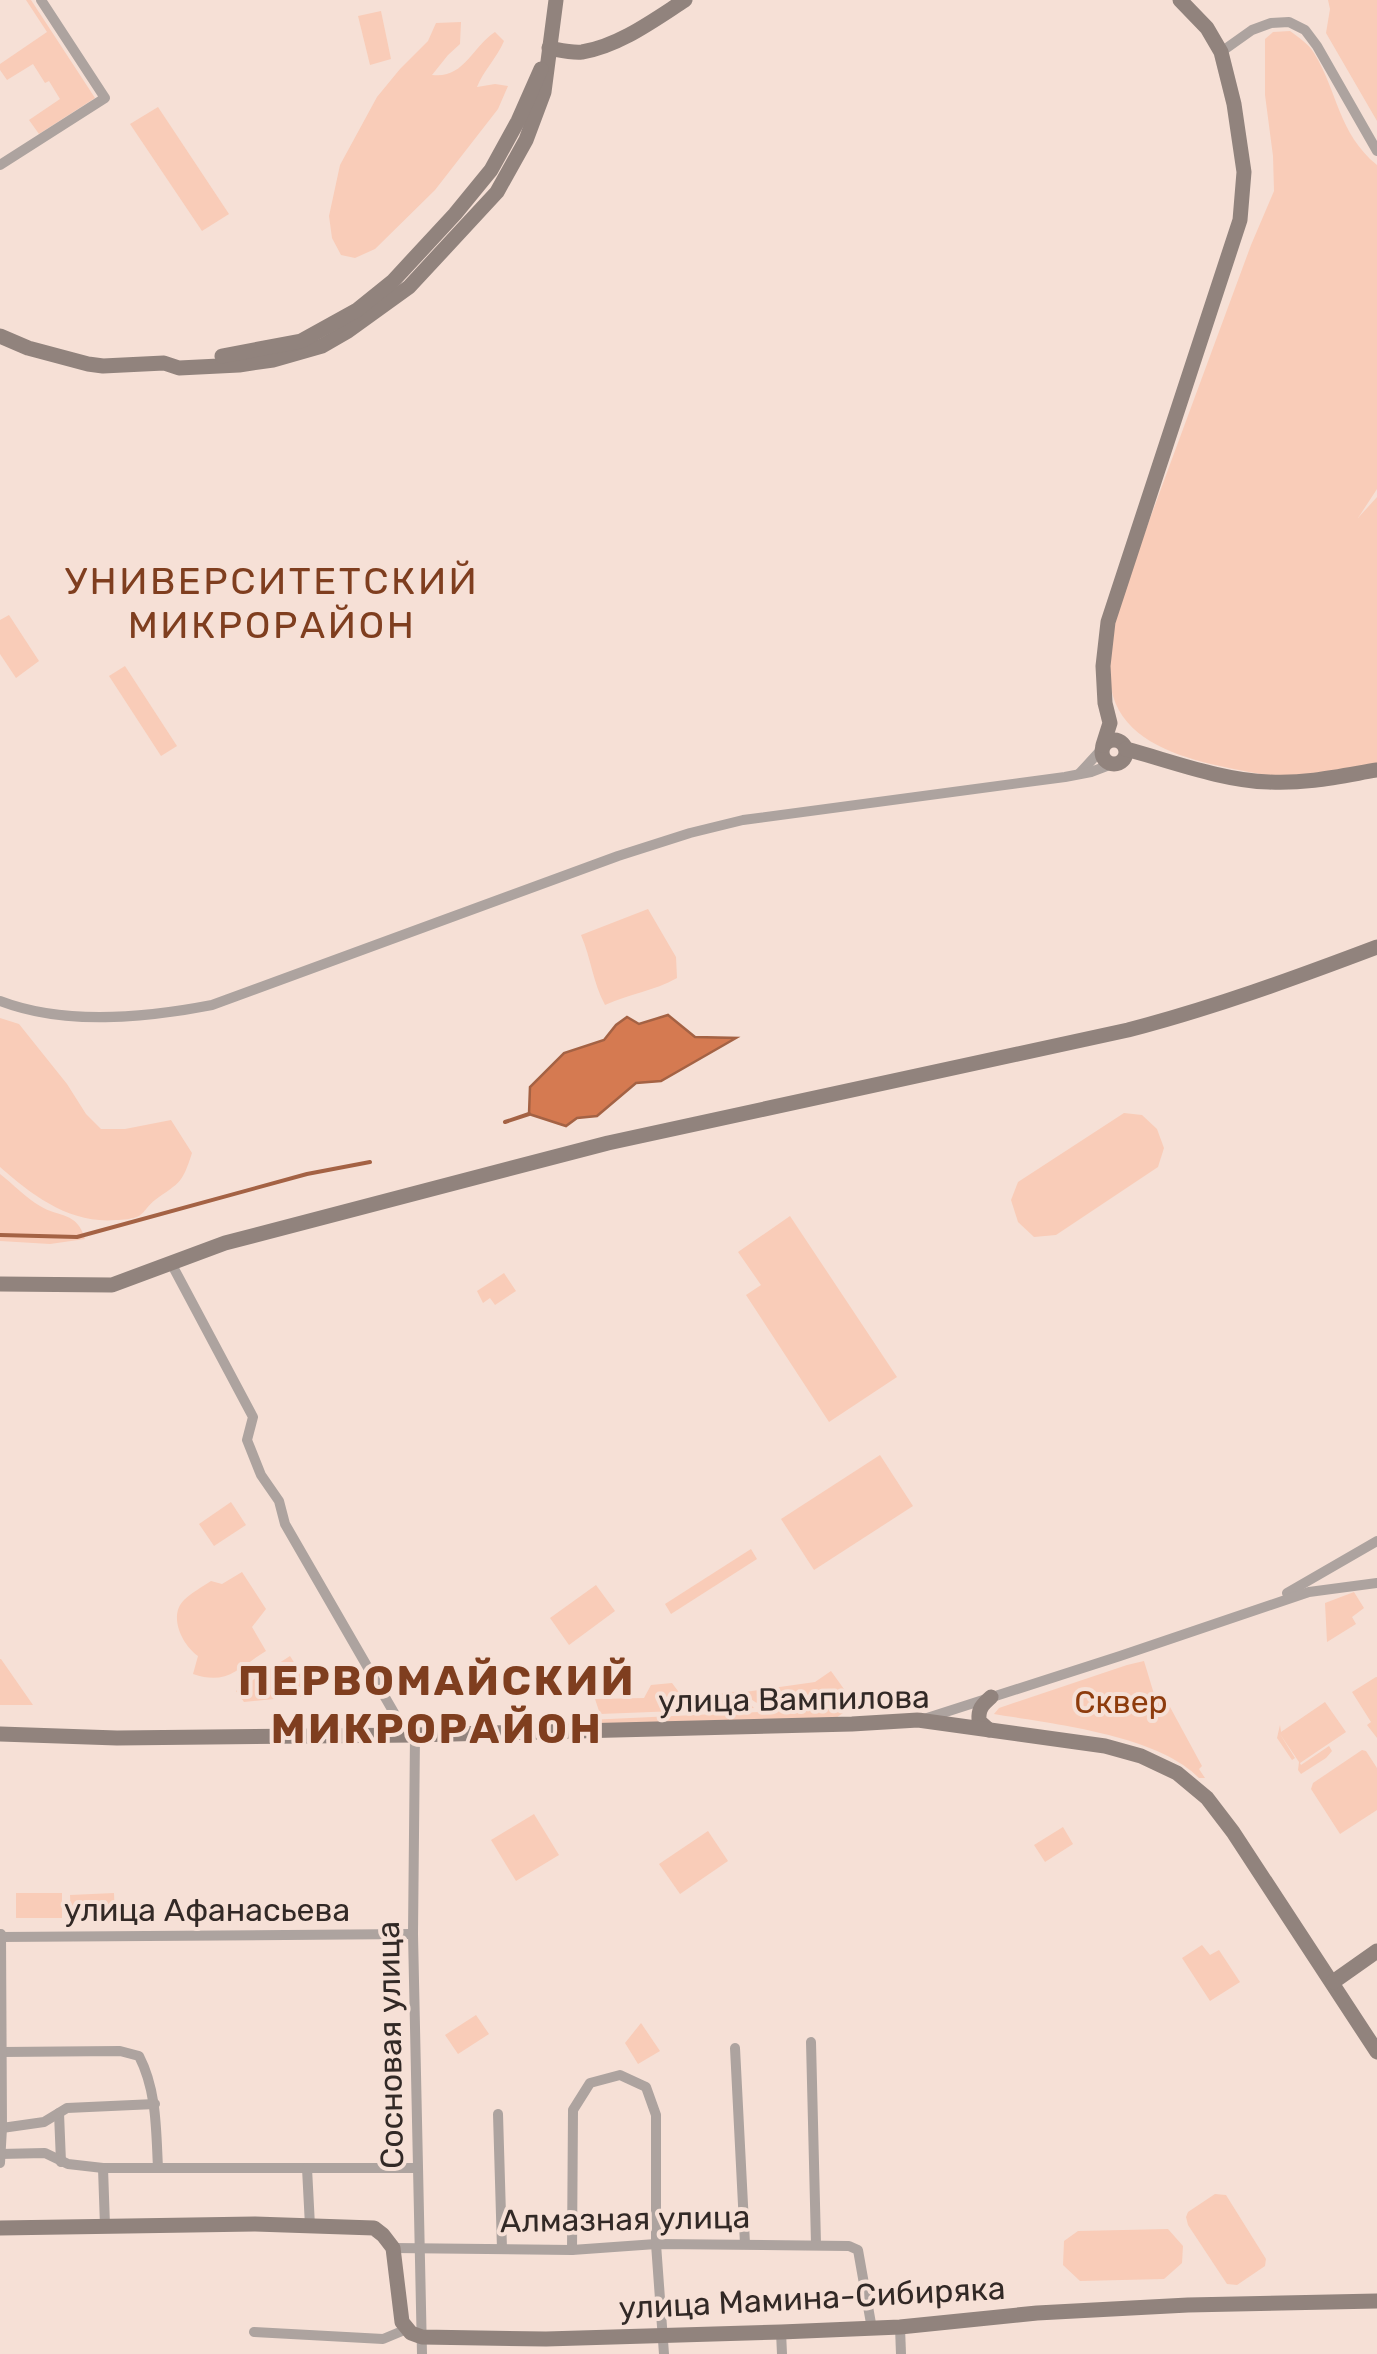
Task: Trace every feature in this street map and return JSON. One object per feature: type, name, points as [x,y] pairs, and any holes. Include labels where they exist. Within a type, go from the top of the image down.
[{"type":"street","points":[[0,165],[105,98],[41,0]]},
{"type":"street","points":[[0,336],[88,364],[164,364],[179,368],[273,360],[322,346],[348,331],[410,287],[497,192],[526,140],[544,92],[556,0]]},
{"type":"street","points":[[549,48],[587,51],[615,41],[685,0]]},
{"type":"street","points":[[1120,755],[1105,703],[1108,622],[1240,220],[1244,172],[1234,104],[1220,52],[1207,28],[1180,0]]},
{"type":"street","points":[[1220,52],[1252,30],[1272,23],[1289,22],[1305,30],[1377,152]]},
{"type":"street","points":[[1102,747],[1110,723]]},
{"type":"street","points":[[1078,774],[1110,740],[1120,755]]},
{"type":"street","points":[[0,1001],[58,1014],[97,1016],[164,1014],[212,1005],[690,833],[742,820],[1091,772],[1120,755],[1158,758],[1238,779],[1267,782],[1308,782],[1377,770]]},
{"type":"street","points":[[0,1284],[112,1285],[225,1243],[608,1143],[1176,1018],[1298,978],[1377,946]]},
{"type":"street","points":[[171,1262],[253,1417],[248,1440],[261,1475],[279,1500],[285,1524],[407,1734]]},
{"type":"street","points":[[1258,1608],[1377,1541]]},
{"type":"street","points":[[918,1720],[1318,1589],[1377,1582]]},
{"type":"street","points":[[988,1730],[979,1721],[978,1713],[991,1697]]},
{"type":"street","name":"улица Вампилова","points":[[0,1734],[117,1738],[407,1734],[918,1720],[1105,1746],[1140,1756],[1177,1774],[1207,1798],[1377,2052]]},
{"type":"street","name":"Сосновая улица","points":[[407,1734],[422,2354]]},
{"type":"street","points":[[0,2163],[1,1934]]},
{"type":"street","name":"улица Афанасьева","points":[[1,1934],[414,1934]]},
{"type":"street","points":[[1333,1982],[1377,1951]]},
{"type":"street","points":[[811,2042],[816,2244]]},
{"type":"street","points":[[735,2048],[744,2244]]},
{"type":"street","points":[[2,2052],[120,2051],[139,2056],[148,2073],[155,2104],[158,2168]]},
{"type":"street","points":[[572,2250],[573,2110],[590,2083],[620,2075],[646,2086],[656,2115],[656,2244],[664,2354]]},
{"type":"street","points":[[2,2128],[44,2122],[66,2108],[155,2104]]},
{"type":"street","points":[[59,2113],[61,2162]]},
{"type":"street","points":[[498,2114],[502,2250]]},
{"type":"street","points":[[0,2154],[45,2153],[61,2162],[103,2168],[417,2168]]},
{"type":"street","points":[[103,2168],[105,2226]]},
{"type":"street","points":[[307,2168],[310,2226]]},
{"type":"street","name":"Алмазная улица","points":[[0,2228],[374,2228],[393,2248],[418,2250],[572,2250],[656,2244],[849,2246],[858,2250],[872,2329]]},
{"type":"street","points":[[254,2332],[383,2339],[406,2328],[393,2248]]},
{"type":"street","name":"улица Мамина-Сибиряка","points":[[406,2328],[422,2337],[546,2345],[664,2336],[900,2328],[1007,2314],[1377,2301]]},
{"type":"street","points":[[900,2328],[901,2354]]},
{"type":"street","points":[[781,2332],[782,2354]]},
{"type":"green space","points":[[26,0],[31,0],[95,98],[39,134],[29,120],[60,99],[33,64],[7,80],[0,70],[0,64],[47,32]]},
{"type":"green space","points":[[1328,0],[1377,0],[1377,121],[1326,33]]},
{"type":"green space","points":[[381,11],[391,59],[370,65],[358,16]]},
{"type":"green space","points":[[461,22],[460,44],[432,75],[443,75],[460,67],[495,32],[504,41],[477,87],[508,86],[498,109],[435,190],[375,249],[355,258],[341,255],[332,238],[329,216],[340,165],[377,97],[428,41],[436,23]]},
{"type":"green space","points":[[1290,31],[1314,53],[1346,126],[1377,165],[1377,489],[1358,518],[1377,497],[1377,766],[1288,779],[1193,759],[1152,742],[1122,715],[1113,696],[1109,671],[1110,646],[1121,597],[1274,191],[1265,95],[1265,39],[1273,32]]},
{"type":"green space","points":[[158,107],[229,214],[202,231],[130,124]]},
{"type":"green space","points":[[9,615],[39,661],[16,678],[0,654],[0,620]]},
{"type":"green space","points":[[125,666],[177,746],[161,756],[109,676]]},
{"type":"green space","points":[[648,909],[676,957],[677,978],[605,1005],[581,935]]},
{"type":"green space","points":[[0,1018],[19,1024],[101,1129],[125,1129],[171,1120],[192,1153],[179,1181],[139,1216],[99,1220],[53,1206],[0,1167]]},
{"type":"green space","points":[[1124,1113],[1142,1115],[1157,1129],[1164,1148],[1158,1167],[1056,1235],[1034,1237],[1018,1222],[1011,1200],[1018,1182]]},
{"type":"green space","points":[[0,1174],[35,1203],[72,1219],[85,1239],[50,1244],[0,1241]]},
{"type":"green space","points":[[790,1216],[897,1377],[829,1422],[746,1295],[761,1285],[738,1252]]},
{"type":"green space","points":[[504,1273],[516,1291],[495,1305],[490,1298],[483,1303],[477,1291]]},
{"type":"green space","points":[[880,1455],[913,1506],[814,1570],[781,1519]]},
{"type":"green space","points":[[231,1502],[246,1525],[214,1546],[199,1524]]},
{"type":"green space","points":[[751,1549],[757,1559],[671,1614],[665,1604]]},
{"type":"green space","points":[[242,1572],[266,1609],[252,1627],[266,1651],[224,1676],[193,1674],[198,1656],[179,1630],[179,1607],[211,1581],[222,1584]]},
{"type":"green space","points":[[596,1585],[615,1611],[569,1645],[550,1618]]},
{"type":"green space","points":[[1354,1592],[1364,1608],[1352,1617],[1356,1624],[1327,1642],[1325,1603]]},
{"type":"green space","points":[[290,1656],[315,1695],[244,1702],[236,1691]]},
{"type":"green space","points":[[1,1659],[33,1705],[0,1705]]},
{"type":"green space","name":"Сквер","points":[[1144,1661],[1154,1694],[1170,1707],[1205,1778],[1158,1751],[1131,1741],[994,1714],[999,1708]]},
{"type":"green space","points":[[831,1671],[849,1696],[839,1705],[774,1707],[752,1700],[745,1692],[815,1682]]},
{"type":"green space","points":[[1377,1677],[1377,1738],[1352,1692]]},
{"type":"green space","points":[[672,1683],[681,1695],[693,1697],[742,1691],[754,1708],[600,1714],[595,1699],[644,1698],[651,1685]]},
{"type":"green space","points":[[1325,1702],[1346,1732],[1300,1763],[1329,1746],[1332,1751],[1301,1774],[1299,1762],[1280,1734],[1295,1758],[1292,1760],[1277,1738],[1280,1725],[1281,1732]]},
{"type":"green space","points":[[847,1710],[836,1718],[588,1725],[588,1720]]},
{"type":"green space","points":[[1362,1750],[1377,1768],[1377,1810],[1340,1834],[1311,1789],[1313,1783]]},
{"type":"green space","points":[[534,1814],[559,1855],[516,1881],[491,1840]]},
{"type":"green space","points":[[1063,1827],[1073,1844],[1045,1862],[1034,1845]]},
{"type":"green space","points":[[708,1831],[728,1861],[680,1894],[659,1864]]},
{"type":"green space","points":[[16,1893],[62,1893],[62,1918],[16,1918]]},
{"type":"green space","points":[[114,1893],[115,1917],[71,1919],[70,1895]]},
{"type":"green space","points":[[1202,1945],[1210,1955],[1219,1950],[1240,1982],[1210,2001],[1182,1958]]},
{"type":"green space","points":[[476,2015],[489,2034],[458,2054],[445,2035]]},
{"type":"green space","points":[[641,2023],[660,2051],[638,2064],[625,2043]]},
{"type":"green space","points":[[1215,2194],[1226,2195],[1266,2259],[1265,2266],[1237,2285],[1227,2284],[1186,2217]]},
{"type":"green space","points":[[1168,2229],[1183,2246],[1182,2263],[1164,2279],[1080,2281],[1063,2265],[1064,2241],[1078,2231]]},
{"type":"shaded area","points":[[668,1015],[695,1037],[736,1038],[661,1081],[636,1083],[597,1116],[577,1118],[566,1126],[529,1114],[530,1087],[564,1053],[604,1040],[627,1017],[639,1024]]},
{"type":"waterway","points":[[505,1122],[529,1114]]},
{"type":"waterway","points":[[0,1235],[77,1237],[307,1174],[370,1162]]},
{"type":"district","name":"УНИВЕРСИТЕТСКИЙ МИКРОРАЙОН","points":[[272,603]]},
{"type":"district","name":"ПЕРВОМАЙСКИЙ МИКРОРАЙОН","points":[[437,1705]]}]
